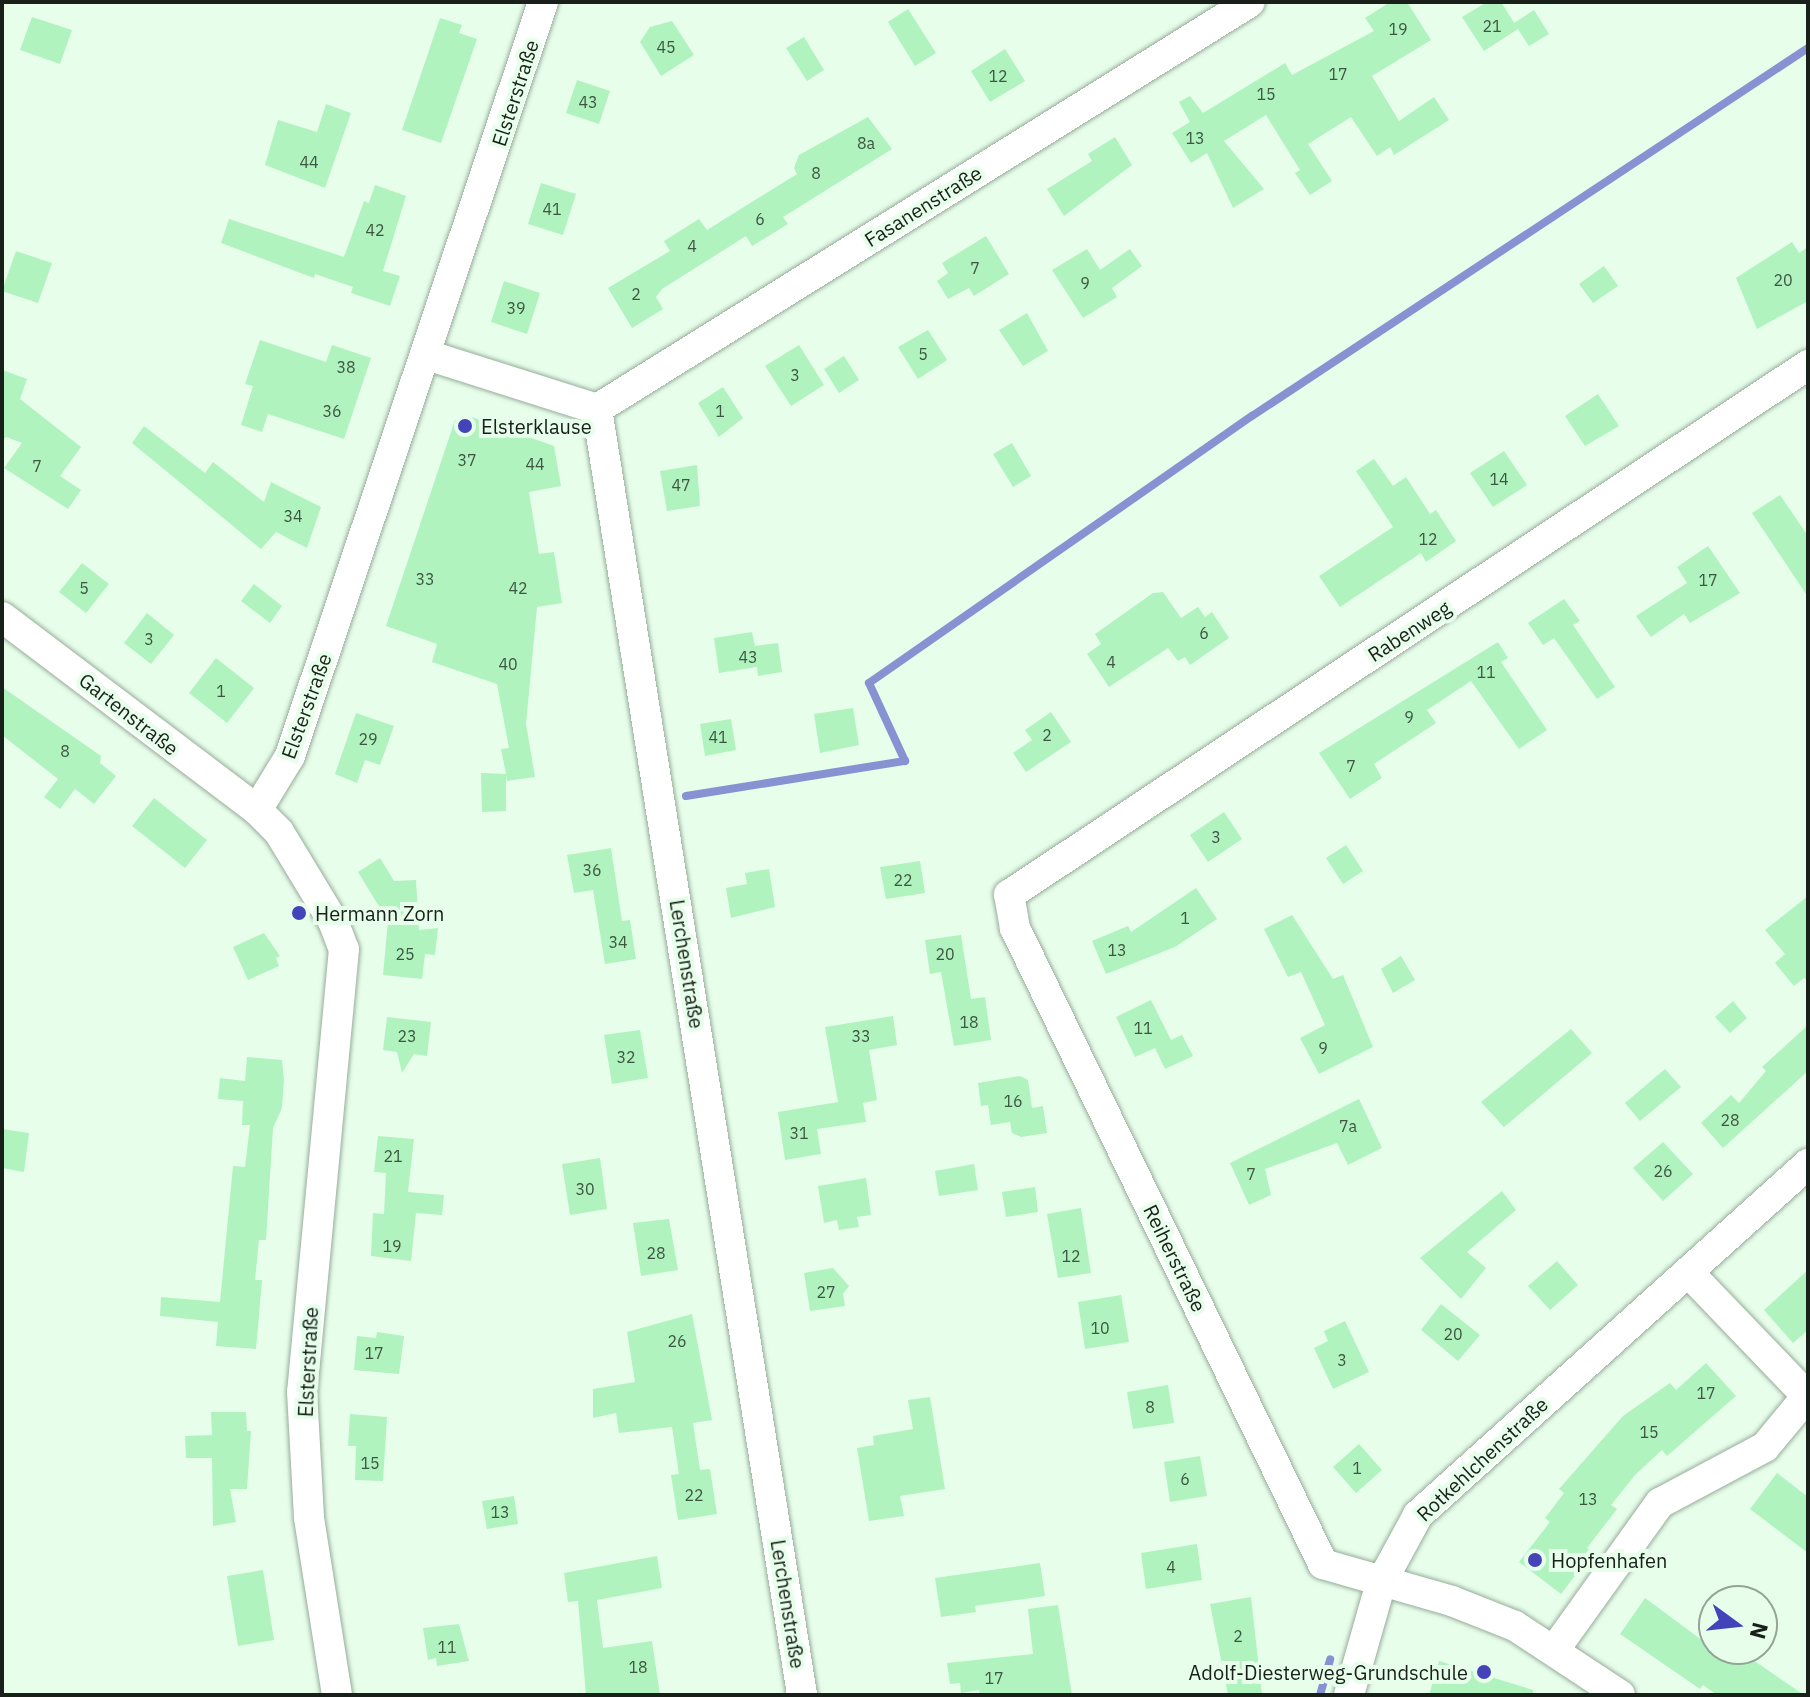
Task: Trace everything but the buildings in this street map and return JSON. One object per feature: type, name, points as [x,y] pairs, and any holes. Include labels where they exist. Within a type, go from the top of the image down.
[{"type":"street","name":"Elsterstraße","points":[[337,1695],[309,1518],[302,1392],[344,949],[333,921],[279,832],[257,810],[290,756],[543,2]]},
{"type":"street","name":"Fasanenstraße","points":[[597,409],[1250,2]]},
{"type":"street","points":[[427,355],[597,409]]},
{"type":"street","name":"Rabenweg","points":[[1009,895],[1808,365]]},
{"type":"street","name":"Lerchenstraße","points":[[597,409],[802,1695]]},
{"type":"street","name":"Gartenstraße","points":[[2,617],[257,810]]},
{"type":"street","name":"Reiherstraße","points":[[1009,895],[1015,928],[1323,1564],[1452,1601],[1555,1649],[1620,1695]]},
{"type":"street","name":"Rotkehlchenstraße","points":[[1349,1695],[1381,1583],[1410,1526],[1438,1494],[1808,1164]]},
{"type":"street","points":[[1555,1649],[1660,1503],[1765,1447],[1808,1396],[1688,1272]]},
{"type":"waterway","points":[[686,796],[905,761],[869,683],[1252,416],[1808,48]]},
{"type":"waterway","points":[[1320,1695],[1330,1659]]},
{"type":"place","name":"Elsterklause","points":[[465,426]]},
{"type":"place","name":"Hermann Zorn","points":[[299,913]]},
{"type":"place","name":"Hopfenhafen","points":[[1535,1560]]},
{"type":"place","name":"Adolf-Diesterweg-Grundschule","points":[[1484,1672]]}]
